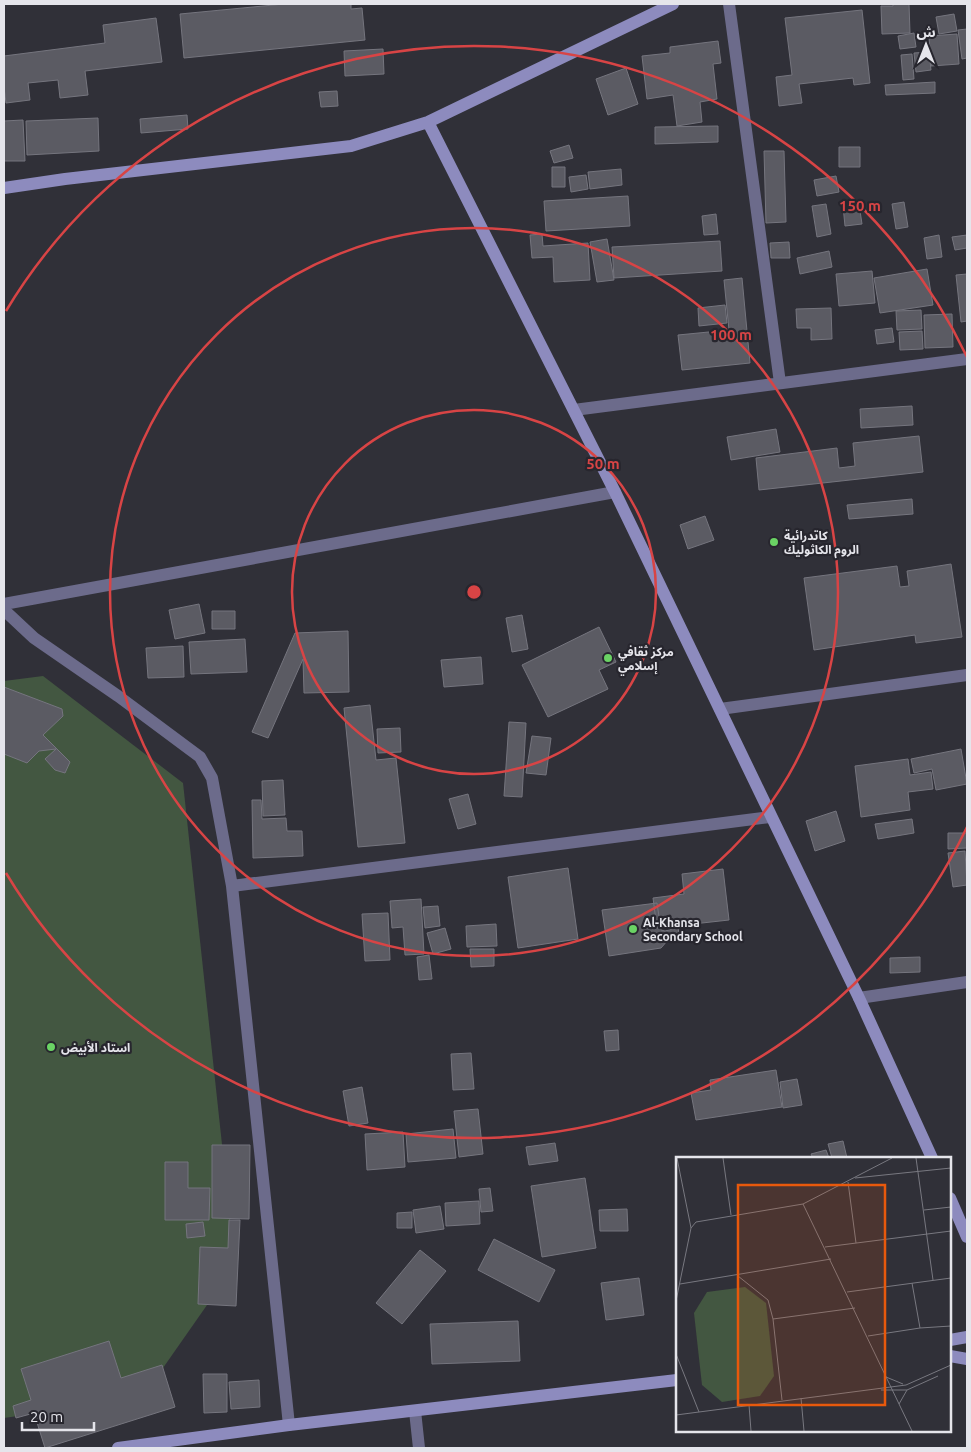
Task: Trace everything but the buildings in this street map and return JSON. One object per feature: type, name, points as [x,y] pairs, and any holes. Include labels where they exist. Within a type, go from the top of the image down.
[{"type":"street","points":[[4,188],[351,146],[428,122],[672,4]]},
{"type":"street","points":[[728,4],[780,383]]},
{"type":"street","points":[[428,122],[616,492],[859,998],[932,1157]]},
{"type":"street","points":[[574,410],[967,359]]},
{"type":"street","points":[[4,604],[616,492]]},
{"type":"street","points":[[4,610],[34,638],[118,696],[200,757],[212,778],[232,886],[289,1425]]},
{"type":"street","points":[[720,709],[967,675]]},
{"type":"street","points":[[232,886],[770,816]]},
{"type":"street","points":[[859,998],[967,982]]},
{"type":"street","points":[[951,1200],[967,1237]]},
{"type":"street","points":[[951,1340],[967,1337]]},
{"type":"street","points":[[951,1356],[967,1358]]},
{"type":"street","points":[[118,1448],[289,1425],[676,1380]]},
{"type":"street","points":[[415,1410],[419,1448]]},
{"type":"green space","points":[[43,676],[183,783],[235,1265],[142,1398],[4,1418],[4,681]]},
{"type":"place","name":"كاتدرائية الروم الكاثوليك","points":[[774,542]]},
{"type":"place","name":"مركز ثقافي إسلامي","points":[[608,658]]},
{"type":"place","name":"Al-Khansa Secondary School","points":[[633,929]]},
{"type":"place","name":"استاد الأبيض","points":[[51,1047]]}]
